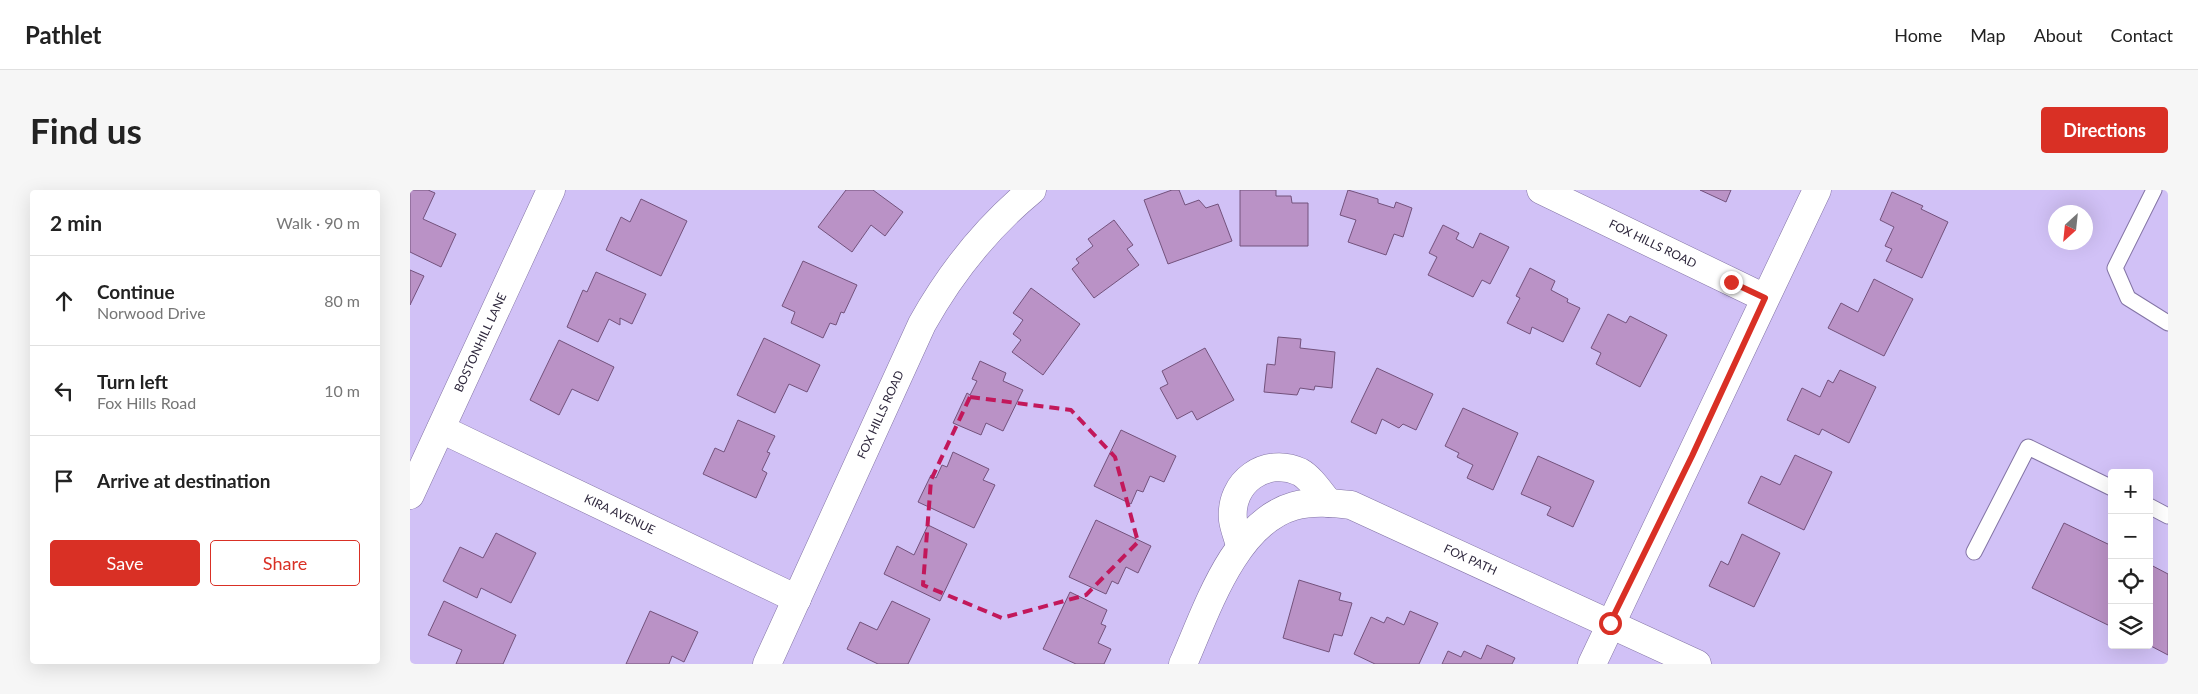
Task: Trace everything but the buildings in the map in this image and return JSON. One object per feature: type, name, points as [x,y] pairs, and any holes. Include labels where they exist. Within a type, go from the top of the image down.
[{"type":"street","name":"BOSTONHILL LANE","points":[[410,495],[551,190]]},
{"type":"street","name":"FOX HILLS ROAD","points":[[767,664],[922,324],[939,294],[972,248],[1005,212],[1032,190]]},
{"type":"street","name":"FOX HILLS ROAD","points":[[1542,190],[1765,298]]},
{"type":"street","points":[[1592,664],[1817,190]]},
{"type":"street","name":"KIRA AVENUE","points":[[441,429],[797,600]]},
{"type":"street","points":[[1240,546],[1233,518],[1239,489],[1254,473],[1264,468],[1287,467],[1302,473],[1329,503]]},
{"type":"street","name":"FOX PATH","points":[[1182,664],[1229,564],[1240,546],[1262,523],[1282,511],[1308,504],[1329,503],[1352,505],[1697,664]]},
{"type":"lane","points":[[2154,190],[2115,268],[2128,298],[2168,323]]},
{"type":"lane","points":[[1974,552],[2028,447],[2108,486]]},
{"type":"lane","points":[[2153,508],[2168,516]]},
{"type":"highlighted area","points":[[970,397],[1071,410],[1115,457],[1138,542],[1086,595],[1002,618],[923,585],[931,480]]},
{"type":"route","points":[[1610,623],[1692,456],[1765,298],[1731,282]]}]
